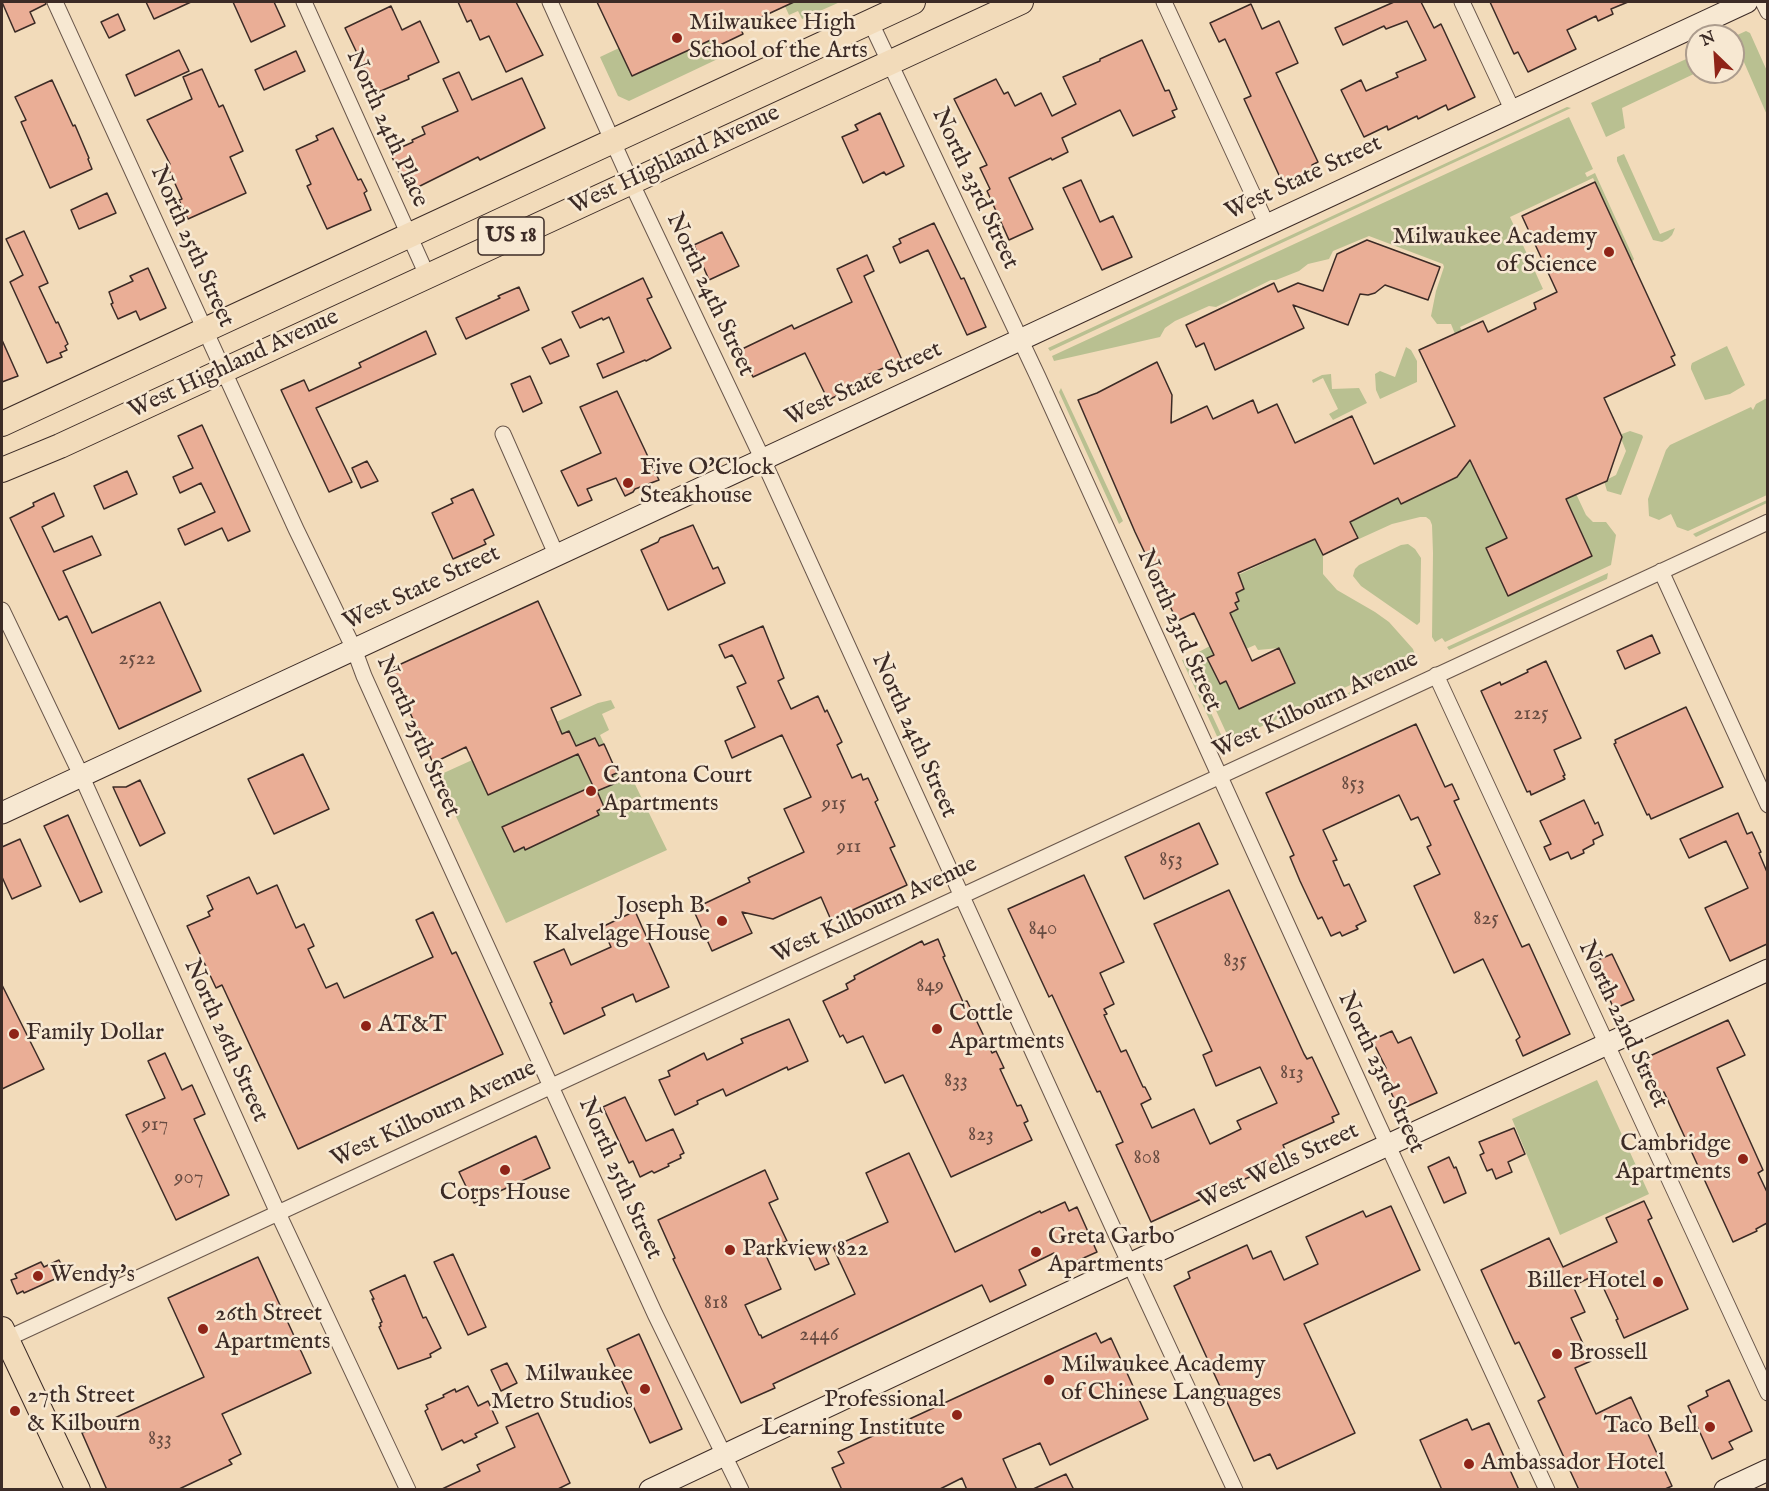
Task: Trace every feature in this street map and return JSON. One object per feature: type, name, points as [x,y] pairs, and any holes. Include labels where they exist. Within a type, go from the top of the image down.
[{"type":"main road","name":"West Highland Avenue","points":[[2,424],[913,2]]},
{"type":"main road","name":"West Highland Avenue","points":[[2,470],[60,446],[1021,2]]},
{"type":"main road","points":[[3,1336],[78,1490]]},
{"type":"street","name":"North 25th Street","points":[[55,2],[296,529],[354,649],[410,778],[655,1314],[741,1490]]},
{"type":"street","name":"North 24th Place","points":[[304,2],[428,275]]},
{"type":"street","name":"North 24th Street","points":[[550,2],[631,182],[763,460],[960,896],[1235,1490]]},
{"type":"street","points":[[1164,2],[1267,225]]},
{"type":"street","points":[[1462,2],[1512,109]]},
{"type":"street","name":"West State Street","points":[[2,813],[556,554],[1020,341],[1512,109],[1747,2]]},
{"type":"street","points":[[1762,2],[1767,12]]},
{"type":"street","name":"North 23rd Street","points":[[870,21],[1020,341],[1547,1490]]},
{"type":"street","points":[[503,434],[556,554]]},
{"type":"street","name":"West Kilbourn Avenue","points":[[3,1336],[552,1086],[1767,522]]},
{"type":"street","points":[[1661,571],[1767,805]]},
{"type":"street","name":"North 26th Street","points":[[2,610],[81,775],[278,1211],[408,1490]]},
{"type":"street","name":"North 22nd Street","points":[[1436,675],[1767,1394]]},
{"type":"street","name":"West Wells Street","points":[[650,1490],[1129,1264],[1767,970]]},
{"type":"street","points":[[1725,1490],[1767,1470]]},
{"type":"green space","points":[[783,2],[840,2],[802,19],[798,11],[789,15]]},
{"type":"green space","points":[[1745,31],[1750,33],[1767,71],[1767,115],[1745,64]]},
{"type":"green space","points":[[716,38],[714,42],[716,46],[719,45],[724,56],[629,101],[618,96],[600,57],[619,48],[632,76]]},
{"type":"green space","points":[[1685,60],[1685,78],[1622,108],[1625,128],[1606,137],[1591,103]]},
{"type":"green space","points":[[1567,107],[1571,108],[1050,351],[1048,348]]},
{"type":"green space","points":[[1569,117],[1593,169],[1585,173],[1587,177],[1595,173],[1634,259],[1633,265],[1621,248],[1625,246],[1593,178],[1510,217],[1543,289],[1460,327],[1462,331],[1455,334],[1451,324],[1437,324],[1431,316],[1443,264],[1369,236],[1333,251],[1329,259],[1308,264],[1299,271],[1271,280],[1216,307],[1209,306],[1175,321],[1165,328],[1160,337],[1054,361],[1052,356]]},
{"type":"green space","points":[[1624,154],[1660,234],[1675,228],[1672,235],[1662,242],[1653,240],[1617,161],[1617,157]]},
{"type":"green space","points":[[1727,346],[1745,385],[1730,394],[1705,400],[1691,369],[1692,363]]},
{"type":"green space","points":[[1406,347],[1411,350],[1417,361],[1417,382],[1380,399],[1376,390],[1375,374],[1380,371],[1395,377]]},
{"type":"green space","points":[[1331,374],[1332,389],[1359,388],[1367,403],[1333,420],[1329,414],[1338,409],[1323,378],[1313,383],[1312,380]]},
{"type":"green space","points":[[1061,388],[1123,521],[1119,524],[1059,392]]},
{"type":"green space","points":[[1767,398],[1767,495],[1688,531],[1677,527],[1671,514],[1659,520],[1649,516],[1648,499],[1666,450],[1670,445],[1751,407],[1753,410],[1756,404]]},
{"type":"green space","points":[[1630,431],[1643,437],[1621,495],[1607,491],[1604,481],[1616,475],[1626,451],[1622,434]]},
{"type":"green space","points":[[1471,462],[1507,538],[1486,548],[1509,596],[1592,556],[1554,470],[1563,466],[1586,515],[1593,522],[1606,522],[1616,535],[1611,565],[1445,642],[1442,638],[1435,642],[1432,637],[1433,553],[1430,520],[1420,517],[1392,524],[1359,539],[1350,522],[1398,498],[1401,504],[1457,477],[1467,463]]},
{"type":"green space","points":[[1767,500],[1767,503],[1696,537],[1693,534]]},
{"type":"green space","points":[[1315,539],[1323,555],[1323,574],[1329,581],[1337,590],[1389,622],[1413,649],[1415,655],[1230,741],[1191,656],[1210,646],[1214,655],[1208,658],[1219,684],[1226,681],[1239,709],[1294,684],[1279,648],[1258,650],[1255,645],[1246,649],[1230,613],[1238,609],[1235,603],[1239,600],[1236,593],[1244,589],[1238,575]]},
{"type":"green space","points":[[1408,544],[1421,558],[1420,622],[1417,625],[1361,586],[1353,576],[1359,565],[1401,545]]},
{"type":"green space","points":[[1608,573],[1607,579],[1449,650],[1447,647]]},
{"type":"green space","points":[[1186,659],[1225,743],[1221,745],[1182,660]]},
{"type":"green space","points":[[1400,669],[1402,672],[1284,725],[1283,723]]},
{"type":"green space","points":[[611,700],[615,708],[602,714],[609,730],[600,735],[620,778],[630,774],[667,850],[506,923],[437,776],[598,703]]},
{"type":"green space","points":[[1597,1080],[1649,1194],[1560,1235],[1512,1119]]},
{"type":"building","points":[[2,2],[45,2],[46,4],[30,12],[35,23],[15,32]]},
{"type":"building","points":[[146,2],[191,2],[154,19]]},
{"type":"building","points":[[233,2],[274,2],[285,26],[251,42]]},
{"type":"building","points":[[458,2],[516,2],[543,55],[506,72],[489,36],[480,40],[471,20],[467,22]]},
{"type":"building","points":[[597,2],[794,2],[740,27],[743,34],[716,47],[713,39],[632,76]]},
{"type":"building","points":[[1394,2],[1421,2],[1434,28],[1441,24],[1475,97],[1448,110],[1446,105],[1418,119],[1417,116],[1388,130],[1387,126],[1364,137],[1341,90],[1361,80],[1366,91],[1398,77],[1396,73],[1426,60],[1407,21],[1386,29],[1384,26],[1343,45],[1335,28]]},
{"type":"building","points":[[1490,2],[1628,2],[1611,9],[1613,14],[1598,21],[1596,16],[1567,30],[1576,49],[1528,72],[1518,52],[1514,54]]},
{"type":"building","points":[[1251,4],[1262,29],[1279,21],[1298,63],[1276,73],[1318,162],[1312,165],[1315,171],[1284,186],[1244,99],[1251,96],[1242,76],[1225,39],[1219,42],[1210,23]]},
{"type":"building","points":[[391,6],[402,30],[420,21],[439,62],[408,76],[409,79],[376,93],[345,28]]},
{"type":"building","points":[[118,14],[125,30],[109,38],[101,22]]},
{"type":"building","points":[[1142,40],[1165,91],[1169,90],[1177,109],[1172,111],[1175,117],[1133,136],[1120,110],[1062,138],[1068,152],[1009,178],[1033,229],[1009,240],[987,191],[990,189],[980,168],[987,165],[954,99],[996,79],[1004,94],[1008,92],[1015,106],[1041,93],[1052,116],[1076,104],[1063,77]]},
{"type":"building","points":[[179,50],[189,71],[135,96],[126,75]]},
{"type":"building","points":[[296,51],[305,71],[264,90],[255,70]]},
{"type":"building","points":[[202,69],[219,107],[223,105],[243,151],[230,157],[246,193],[188,219],[167,166],[170,164],[147,120],[192,99],[183,77]]},
{"type":"building","points":[[459,72],[472,100],[522,78],[545,128],[480,160],[478,157],[408,192],[392,157],[395,155],[393,151],[425,134],[422,127],[458,111],[443,79]]},
{"type":"building","points":[[52,80],[73,126],[75,125],[92,169],[50,188],[21,122],[26,120],[15,97]]},
{"type":"building","points":[[880,113],[904,166],[886,175],[884,172],[863,183],[842,137],[858,130],[855,125]]},
{"type":"building","points":[[333,128],[358,180],[361,179],[367,191],[364,193],[371,210],[327,229],[307,186],[311,184],[296,150],[318,140],[316,136]]},
{"type":"building","points":[[1081,180],[1100,222],[1113,216],[1132,257],[1102,270],[1063,188]]},
{"type":"building","points":[[1595,182],[1675,355],[1671,357],[1675,365],[1604,398],[1622,437],[1607,481],[1566,499],[1592,556],[1508,596],[1486,548],[1507,538],[1470,460],[1457,477],[1401,504],[1398,498],[1350,522],[1358,538],[1323,555],[1315,539],[1238,573],[1244,589],[1236,593],[1239,601],[1235,603],[1238,609],[1230,613],[1252,661],[1279,648],[1295,683],[1239,709],[1226,681],[1220,684],[1207,658],[1214,655],[1194,613],[1177,621],[1135,532],[1078,400],[1097,393],[1157,362],[1172,395],[1171,423],[1207,406],[1213,419],[1253,400],[1258,413],[1277,404],[1295,443],[1352,416],[1374,464],[1455,426],[1419,350],[1483,321],[1488,332],[1536,309],[1534,303],[1557,292],[1522,216]]},
{"type":"building","points":[[107,193],[116,213],[79,229],[71,210]]},
{"type":"building","points":[[934,223],[961,279],[964,278],[986,327],[967,335],[928,250],[900,263],[893,247],[901,243],[899,239]]},
{"type":"building","points":[[24,231],[48,283],[39,287],[68,344],[65,346],[67,350],[60,353],[62,357],[47,363],[10,282],[23,275],[6,239]]},
{"type":"building","points":[[722,232],[739,266],[709,280],[694,245]]},
{"type":"building","points":[[1367,240],[1440,267],[1428,300],[1385,285],[1375,293],[1360,294],[1348,325],[1293,305],[1304,328],[1215,370],[1204,343],[1196,347],[1186,325],[1274,283],[1278,292],[1298,283],[1323,291],[1337,254]]},
{"type":"building","points":[[867,255],[874,271],[864,276],[902,360],[865,376],[868,381],[828,400],[805,353],[753,377],[740,350],[792,325],[794,329],[852,302],[837,269]]},
{"type":"building","points":[[148,268],[166,308],[140,320],[136,311],[118,319],[111,304],[113,303],[109,292],[133,281],[130,276]]},
{"type":"building","points":[[643,278],[652,297],[647,299],[671,348],[646,361],[603,378],[597,364],[624,352],[609,317],[580,328],[572,312]]},
{"type":"building","points":[[519,287],[529,310],[466,339],[456,318]]},
{"type":"building","points":[[426,331],[436,354],[316,408],[352,482],[329,492],[281,390],[304,380],[309,391],[361,367],[359,363]]},
{"type":"building","points":[[561,339],[569,356],[550,364],[542,348]]},
{"type":"building","points":[[2,340],[18,376],[2,382]]},
{"type":"building","points":[[530,376],[542,403],[523,412],[511,384]]},
{"type":"building","points":[[617,391],[659,480],[635,489],[625,496],[616,478],[587,489],[592,500],[578,506],[561,471],[601,453],[580,407]]},
{"type":"building","points":[[202,425],[250,531],[228,541],[222,528],[185,545],[178,529],[215,512],[201,483],[180,493],[173,477],[193,468],[178,436]]},
{"type":"building","points":[[367,461],[378,481],[361,488],[352,468]]},
{"type":"building","points":[[127,471],[137,494],[104,509],[94,486]]},
{"type":"building","points":[[473,489],[494,535],[484,540],[486,544],[453,559],[432,513],[453,503],[451,499]]},
{"type":"building","points":[[54,493],[64,516],[42,527],[54,552],[92,536],[101,555],[63,571],[92,633],[160,602],[201,691],[119,729],[67,616],[59,620],[10,518]]},
{"type":"building","points":[[693,525],[713,569],[718,567],[725,583],[668,610],[641,550],[658,542],[660,538]]},
{"type":"building","points":[[538,601],[581,695],[551,708],[562,734],[569,731],[576,746],[595,738],[599,746],[604,744],[617,773],[612,775],[616,783],[597,791],[604,807],[597,811],[599,815],[525,850],[524,847],[514,852],[502,827],[593,786],[578,754],[488,795],[466,747],[433,763],[390,669]]},
{"type":"building","points":[[763,626],[784,678],[778,681],[791,709],[818,696],[842,742],[837,745],[852,778],[861,774],[863,780],[868,778],[878,800],[875,802],[895,846],[890,848],[907,885],[831,920],[821,897],[773,919],[742,912],[752,933],[712,951],[693,909],[750,882],[748,878],[804,852],[784,809],[811,797],[782,735],[732,758],[725,741],[755,727],[737,687],[746,683],[732,655],[725,658],[719,645]]},
{"type":"building","points":[[1652,635],[1660,653],[1625,669],[1617,651]]},
{"type":"building","points":[[1546,661],[1581,738],[1554,750],[1565,779],[1531,795],[1530,791],[1527,792],[1481,691],[1500,682],[1501,685]]},
{"type":"building","points":[[1686,707],[1723,787],[1651,819],[1649,814],[1647,815],[1614,744],[1615,740]]},
{"type":"building","points":[[1416,724],[1445,787],[1452,784],[1459,799],[1454,801],[1522,947],[1529,944],[1570,1034],[1523,1056],[1516,1040],[1520,1037],[1483,959],[1454,973],[1414,886],[1440,874],[1427,847],[1431,845],[1418,817],[1411,820],[1399,795],[1323,830],[1337,860],[1333,861],[1344,886],[1349,884],[1366,921],[1356,926],[1358,929],[1342,936],[1340,932],[1331,936],[1322,917],[1318,919],[1300,881],[1290,857],[1294,855],[1266,793]]},
{"type":"building","points":[[303,754],[329,809],[274,834],[248,779]]},
{"type":"building","points":[[140,780],[165,833],[140,846],[113,787],[126,787]]},
{"type":"building","points":[[1584,800],[1595,824],[1598,822],[1603,835],[1593,840],[1594,844],[1583,850],[1584,853],[1571,859],[1568,852],[1550,860],[1544,847],[1551,844],[1540,821]]},
{"type":"building","points":[[1738,813],[1747,834],[1752,832],[1767,872],[1767,944],[1730,961],[1705,908],[1748,888],[1726,841],[1689,858],[1680,839]]},
{"type":"building","points":[[68,815],[102,892],[80,902],[44,826]]},
{"type":"building","points":[[1199,823],[1218,864],[1144,899],[1125,857]]},
{"type":"building","points":[[20,839],[41,886],[12,899],[2,877],[2,847]]},
{"type":"building","points":[[1084,875],[1124,962],[1100,973],[1114,1004],[1104,1009],[1107,1014],[1104,1015],[1121,1052],[1126,1050],[1151,1099],[1141,1104],[1152,1128],[1194,1109],[1210,1144],[1241,1129],[1237,1121],[1277,1103],[1260,1067],[1216,1086],[1203,1055],[1212,1051],[1154,924],[1229,890],[1304,1054],[1307,1059],[1312,1057],[1339,1114],[1332,1117],[1334,1122],[1283,1145],[1289,1159],[1151,1222],[1116,1145],[1123,1142],[1100,1091],[1097,1092],[1052,995],[1049,997],[1008,909]]},
{"type":"building","name":"AT&T","points":[[249,877],[257,894],[277,885],[296,928],[304,924],[314,946],[308,949],[326,988],[337,983],[344,998],[433,957],[416,920],[433,912],[452,954],[456,952],[503,1054],[298,1149],[222,985],[216,988],[187,926],[210,916],[208,912],[213,909],[207,896]]},
{"type":"building","points":[[635,911],[669,987],[636,1002],[633,994],[602,1008],[605,1015],[564,1034],[534,962],[564,949],[571,965],[611,947],[602,927]]},
{"type":"building","points":[[938,939],[945,956],[943,957],[963,1002],[967,1001],[992,1053],[996,1051],[1004,1068],[1000,1069],[1017,1106],[1021,1105],[1028,1121],[1024,1123],[1032,1140],[951,1177],[903,1075],[885,1083],[863,1036],[847,1043],[843,1035],[840,1037],[823,1001],[848,989],[846,984],[855,979],[854,976],[922,941],[924,945]]},
{"type":"building","points":[[1612,954],[1634,1000],[1614,1009],[1593,962]]},
{"type":"building","name":"Family Dollar","points":[[2,985],[44,1069],[2,1089]]},
{"type":"building","points":[[789,1019],[808,1061],[788,1070],[787,1067],[726,1096],[723,1089],[697,1101],[698,1104],[675,1115],[659,1080],[670,1076],[668,1071],[704,1053],[707,1060],[743,1043],[741,1039]]},
{"type":"building","name":"Cambridge Apartments","points":[[1728,1020],[1745,1055],[1717,1068],[1763,1170],[1758,1173],[1767,1192],[1767,1223],[1756,1229],[1757,1231],[1733,1242],[1664,1092],[1655,1096],[1639,1061]]},
{"type":"building","points":[[1392,1031],[1398,1043],[1411,1037],[1437,1093],[1399,1110],[1381,1070],[1386,1068],[1372,1040]]},
{"type":"building","points":[[165,1053],[182,1090],[192,1085],[205,1114],[194,1119],[229,1195],[176,1220],[126,1115],[165,1098],[148,1061]]},
{"type":"building","points":[[625,1097],[646,1141],[673,1129],[684,1153],[680,1155],[681,1158],[654,1173],[652,1171],[640,1177],[633,1161],[629,1163],[603,1107]]},
{"type":"building","points":[[1514,1128],[1525,1154],[1508,1162],[1512,1172],[1496,1179],[1492,1169],[1487,1171],[1480,1155],[1484,1153],[1479,1142]]},
{"type":"building","name":"Corps House","points":[[536,1136],[550,1168],[474,1203],[459,1172]]},
{"type":"building","points":[[909,1153],[955,1252],[1040,1211],[1041,1213],[1065,1202],[1069,1211],[1077,1207],[1097,1252],[1061,1268],[1054,1253],[1019,1270],[1026,1285],[990,1302],[982,1285],[773,1384],[775,1388],[741,1403],[673,1259],[675,1258],[658,1220],[765,1170],[778,1199],[769,1203],[787,1241],[764,1251],[781,1289],[745,1305],[762,1338],[855,1294],[833,1247],[888,1222],[866,1173]]},
{"type":"building","points":[[1449,1157],[1454,1168],[1456,1167],[1466,1193],[1444,1203],[1428,1167]]},
{"type":"building","points":[[1644,1201],[1652,1218],[1648,1220],[1688,1309],[1624,1338],[1616,1320],[1618,1319],[1597,1274],[1573,1286],[1585,1312],[1571,1318],[1591,1361],[1575,1368],[1596,1414],[1631,1397],[1672,1486],[1663,1490],[1579,1490],[1538,1401],[1545,1397],[1519,1342],[1515,1344],[1481,1270],[1549,1238],[1563,1267],[1617,1242],[1606,1218]]},
{"type":"building","points":[[1391,1206],[1420,1270],[1304,1324],[1355,1433],[1277,1469],[1270,1454],[1254,1461],[1174,1286],[1190,1278],[1188,1272],[1247,1245],[1253,1259],[1271,1251],[1284,1280],[1318,1264],[1306,1237],[1363,1211],[1366,1217]]},
{"type":"building","points":[[821,1247],[829,1264],[815,1270],[807,1253]]},
{"type":"building","points":[[453,1254],[486,1327],[468,1335],[434,1262]]},
{"type":"building","points":[[258,1257],[311,1373],[222,1414],[241,1454],[229,1460],[232,1464],[177,1490],[107,1490],[82,1433],[204,1377],[168,1298]]},
{"type":"building","name":"Wendy's","points":[[59,1260],[66,1274],[17,1294],[11,1280],[17,1278],[15,1274],[41,1262],[44,1267]]},
{"type":"building","points":[[405,1275],[423,1318],[426,1317],[441,1348],[430,1354],[431,1357],[398,1369],[379,1327],[382,1322],[370,1291]]},
{"type":"building","points":[[1096,1333],[1101,1343],[1111,1338],[1148,1419],[1050,1465],[1040,1443],[1003,1459],[1017,1490],[967,1490],[962,1478],[938,1490],[842,1490],[832,1468],[844,1463],[838,1452]]},
{"type":"building","name":"Milwaukee Metro Studios","points":[[639,1334],[682,1429],[650,1443],[607,1349]]},
{"type":"building","points":[[507,1363],[517,1383],[501,1391],[491,1370]]},
{"type":"building","points":[[1729,1380],[1752,1431],[1729,1442],[1733,1449],[1712,1459],[1688,1406],[1708,1396],[1706,1391]]},
{"type":"building","points":[[468,1386],[478,1406],[488,1401],[498,1423],[475,1434],[477,1437],[464,1443],[462,1440],[442,1450],[425,1411],[428,1409],[426,1405],[455,1389],[456,1392]]},
{"type":"building","points":[[538,1413],[570,1483],[556,1490],[440,1490],[480,1471],[477,1465],[515,1447],[506,1427]]},
{"type":"building","name":"Ambassador Hotel","points":[[1467,1419],[1472,1430],[1489,1423],[1519,1490],[1442,1490],[1420,1440]]},
{"type":"building","points":[[1066,1474],[1074,1490],[1031,1490]]},
{"type":"place","name":"Milwaukee High School of the Arts","points":[[677,38]]},
{"type":"place","name":"Milwaukee Academy of Science","points":[[1609,252]]},
{"type":"place","name":"Five O'Clock Steakhouse","points":[[628,483]]},
{"type":"place","name":"Cantona Court Apartments","points":[[591,791]]},
{"type":"place","name":"Joseph B. Kalvelage House","points":[[722,921]]},
{"type":"place","name":"AT&T","points":[[366,1026]]},
{"type":"place","name":"Cottle Apartments","points":[[937,1029]]},
{"type":"place","name":"Family Dollar","points":[[14,1034]]},
{"type":"place","name":"Cambridge Apartments","points":[[1743,1159]]},
{"type":"place","name":"Corps House","points":[[505,1170]]},
{"type":"place","name":"Parkview 822","points":[[730,1250]]},
{"type":"place","name":"Greta Garbo Apartments","points":[[1036,1252]]},
{"type":"place","name":"Wendy's","points":[[38,1276]]},
{"type":"place","name":"Biller Hotel","points":[[1658,1282]]},
{"type":"place","name":"26th Street Apartments","points":[[203,1329]]},
{"type":"place","name":"Brossell","points":[[1557,1354]]},
{"type":"place","name":"Milwaukee Academy of Chinese Languages","points":[[1049,1380]]},
{"type":"place","name":"Milwaukee Metro Studios","points":[[645,1389]]},
{"type":"place","name":"27th Street & Kilbourn","points":[[15,1411]]},
{"type":"place","name":"Professional Learning Institute","points":[[957,1415]]},
{"type":"place","name":"Taco Bell","points":[[1710,1427]]},
{"type":"place","name":"Ambassador Hotel","points":[[1469,1464]]}]
